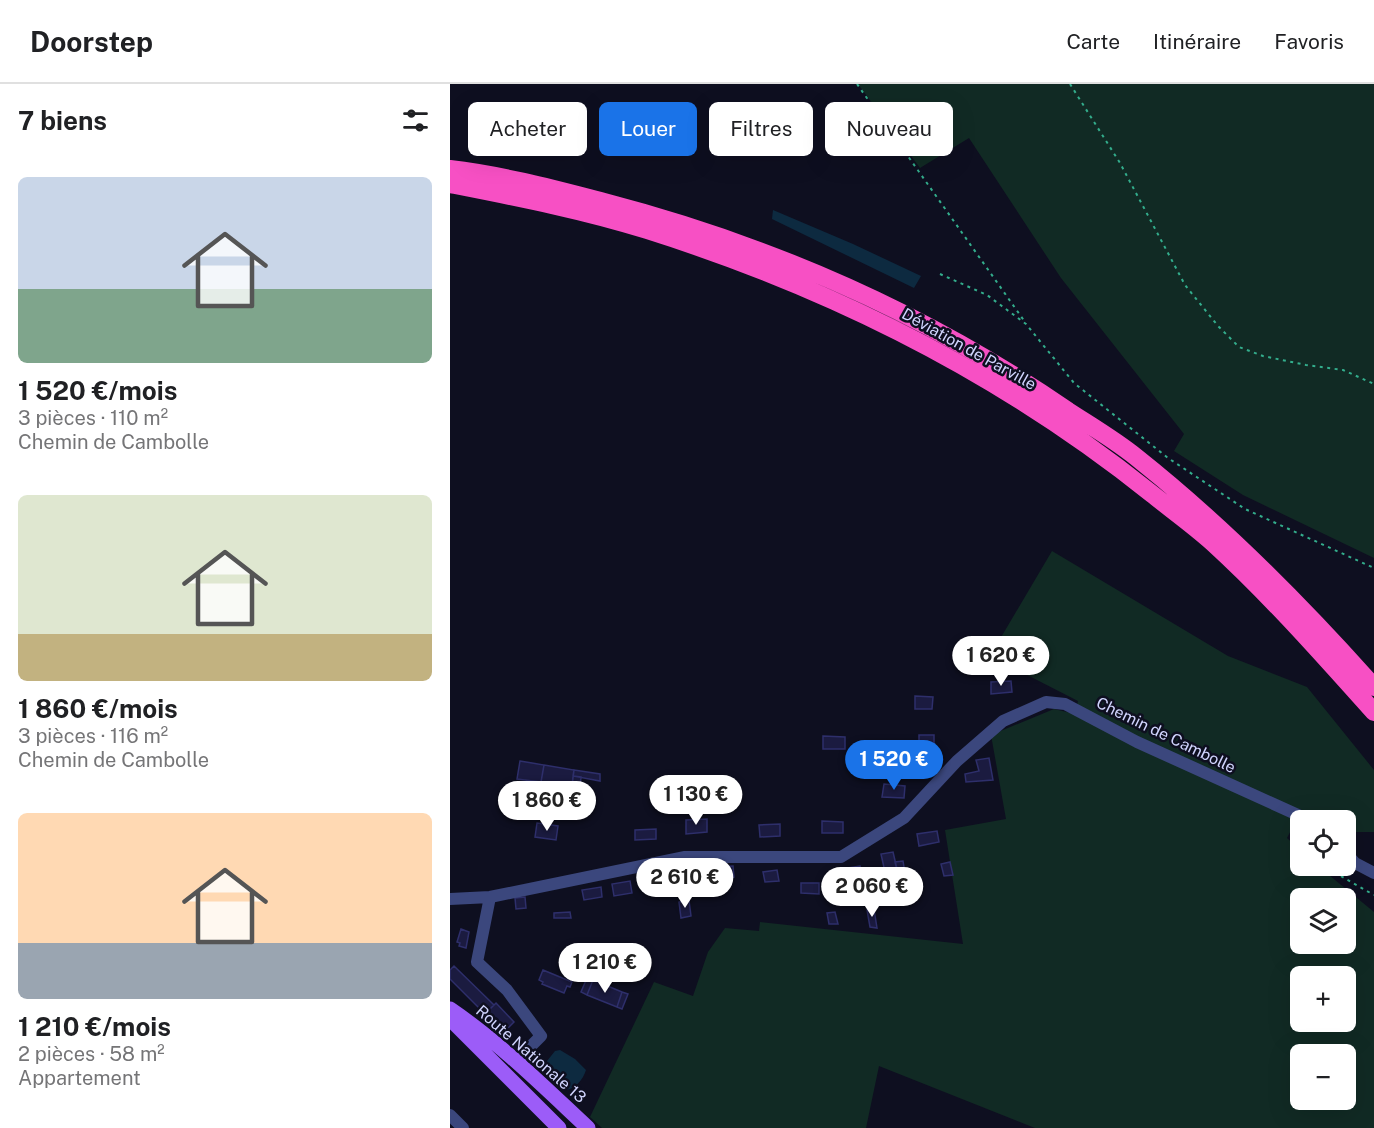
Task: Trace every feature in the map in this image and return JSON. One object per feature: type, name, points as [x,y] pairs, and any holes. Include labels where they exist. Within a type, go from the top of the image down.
[{"type":"highway","name":"Déviation de Parville","points":[[450,169],[547,187],[649,213],[740,243],[833,280],[927,325],[1023,380],[1134,455],[1233,540],[1311,616],[1374,687]]},
{"type":"highway","name":"Déviation de Parville","points":[[450,184],[541,202],[645,229],[734,259],[826,295],[917,340],[1011,392],[1104,456],[1211,541],[1299,628],[1374,712]]},
{"type":"main road","name":"Route Nationale 13","points":[[450,1009],[478,1028],[588,1128]]},
{"type":"main road","name":"Route Nationale 13","points":[[450,1019],[559,1128]]},
{"type":"street","name":"Chemin de Cambolle","points":[[450,899],[490,897],[685,857],[841,857],[904,818],[957,761],[1003,721],[1046,702],[1065,704],[1137,742],[1290,811]]},
{"type":"street","points":[[1356,864],[1374,873]]},
{"type":"street","points":[[490,897],[477,962],[507,990],[540,1036],[516,1061]]},
{"type":"street","points":[[450,1115],[463,1128]]},
{"type":"path","points":[[857,84],[1026,324],[1074,383],[1168,458],[1245,509],[1374,568]]},
{"type":"path","points":[[1070,84],[1120,163],[1185,285],[1239,347],[1263,356],[1343,370],[1374,384]]},
{"type":"path","points":[[940,274],[987,295],[1026,324]]},
{"type":"path","points":[[1341,876],[1374,895]]},
{"type":"green space","points":[[858,84],[1374,84],[1374,558],[1243,495],[1174,451],[1184,434],[1061,278],[969,138],[953,148],[953,102],[871,102]]},
{"type":"green space","points":[[911,156],[940,156],[920,168]]},
{"type":"green space","points":[[1052,551],[1228,656],[1307,687],[1374,770],[1374,832],[1356,832],[1356,810],[1290,810],[1290,832],[1287,838],[1290,841],[1290,876],[1330,876],[1345,888],[1290,888],[1290,954],[1356,954],[1356,897],[1374,912],[1374,1128],[1035,1128],[879,1066],[866,1128],[602,1128],[590,1117],[654,982],[693,996],[708,952],[725,928],[759,931],[760,922],[963,944],[945,830],[1006,819],[991,735],[1054,709],[1075,714],[1078,701],[990,656]]},
{"type":"water","points":[[773,210],[921,276],[914,288],[772,219]]},
{"type":"water","points":[[560,1050],[575,1059],[586,1070],[578,1084],[567,1090],[563,1090],[550,1077],[547,1061],[555,1051]]},
{"type":"building","points":[[1011,681],[1012,692],[991,694],[991,682]]},
{"type":"building","points":[[915,696],[933,697],[932,709],[915,709]]},
{"type":"building","points":[[919,735],[934,735],[934,748],[919,748]]},
{"type":"building","points":[[823,736],[845,737],[845,749],[823,749]]},
{"type":"building","points":[[989,758],[993,780],[966,782],[965,774],[979,771],[976,760]]},
{"type":"building","points":[[520,761],[544,765],[541,782],[517,779]]},
{"type":"building","points":[[544,765],[574,770],[572,787],[541,782]]},
{"type":"building","points":[[574,770],[600,774],[600,781],[573,776]]},
{"type":"building","points":[[573,776],[581,777],[580,788],[572,787]]},
{"type":"building","points":[[884,784],[905,786],[904,798],[882,797]]},
{"type":"building","points":[[707,819],[707,832],[686,834],[686,820]]},
{"type":"building","points":[[822,821],[843,822],[843,833],[822,833]]},
{"type":"building","points":[[537,823],[558,826],[556,840],[535,837]]},
{"type":"building","points":[[780,824],[780,836],[760,837],[759,825]]},
{"type":"building","points":[[656,829],[656,839],[635,840],[635,830]]},
{"type":"building","points":[[937,831],[939,842],[919,846],[917,834]]},
{"type":"building","points":[[893,852],[897,869],[885,872],[881,854]]},
{"type":"building","points":[[903,861],[905,873],[898,875],[895,862]]},
{"type":"building","points":[[950,862],[953,875],[944,876],[941,864]]},
{"type":"building","points":[[733,866],[734,877],[717,879],[715,867]]},
{"type":"building","points":[[860,866],[864,886],[849,888],[848,868]]},
{"type":"building","points":[[777,870],[779,881],[765,882],[763,872]]},
{"type":"building","points":[[692,871],[694,883],[680,885],[678,872]]},
{"type":"building","points":[[630,881],[632,893],[614,896],[612,884]]},
{"type":"building","points":[[801,883],[819,883],[819,894],[801,893]]},
{"type":"building","points":[[601,887],[602,897],[584,900],[582,890]]},
{"type":"building","points":[[525,897],[526,908],[516,909],[515,898]]},
{"type":"building","points":[[689,900],[691,916],[681,918],[679,902]]},
{"type":"building","points":[[874,909],[877,928],[870,927],[867,910]]},
{"type":"building","points":[[570,912],[571,918],[554,918],[554,913]]},
{"type":"building","points":[[835,912],[838,924],[829,924],[827,913]]},
{"type":"building","points":[[461,929],[469,932],[466,948],[459,946],[460,943],[457,942]]},
{"type":"building","points":[[454,966],[494,1005],[485,1014],[450,979],[450,970]]},
{"type":"building","points":[[543,970],[572,982],[570,987],[567,986],[564,993],[542,984],[543,982],[539,980]]},
{"type":"building","points":[[587,978],[593,980],[587,995],[581,992]]},
{"type":"building","points":[[593,980],[622,992],[617,1007],[587,995]]},
{"type":"building","points":[[622,992],[628,994],[622,1009],[617,1007]]},
{"type":"building","points":[[496,1003],[514,1022],[504,1032],[485,1014]]}]
